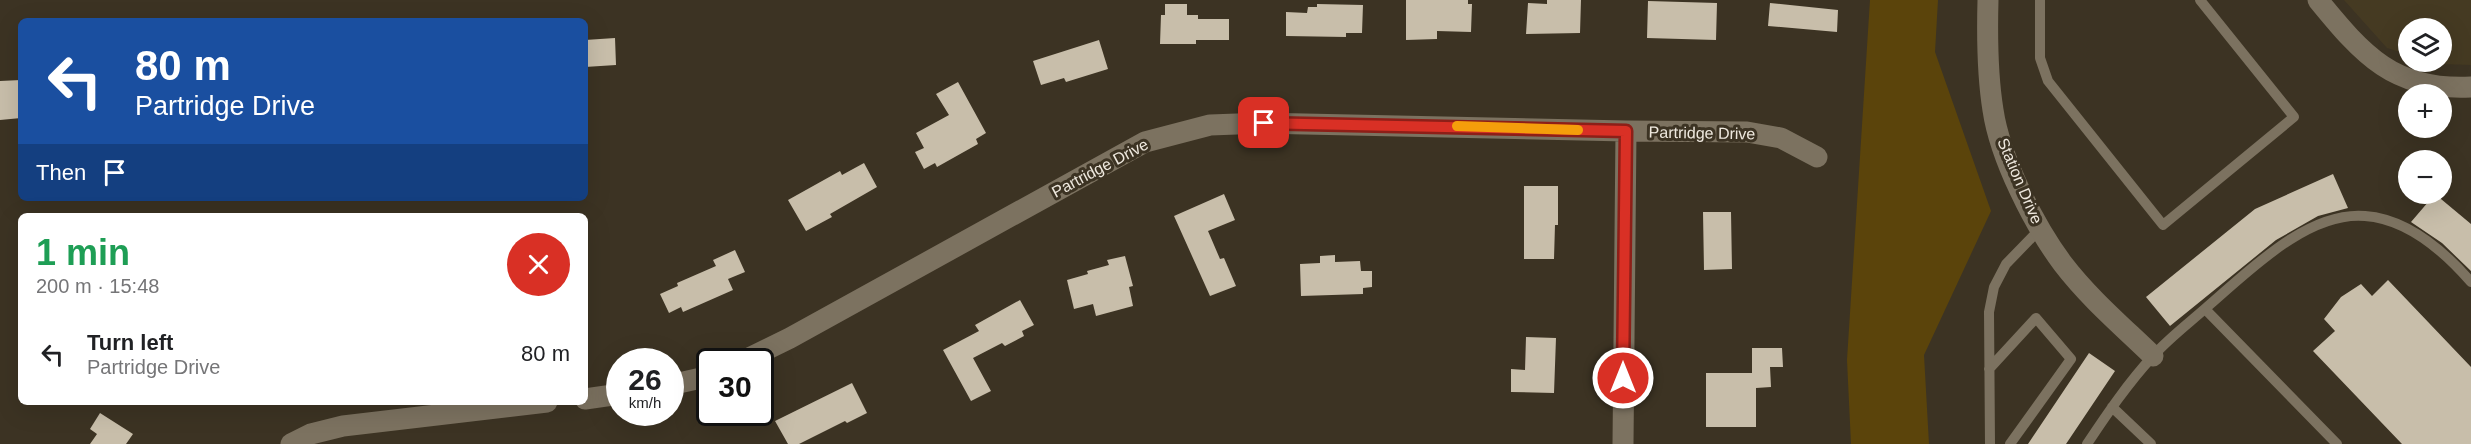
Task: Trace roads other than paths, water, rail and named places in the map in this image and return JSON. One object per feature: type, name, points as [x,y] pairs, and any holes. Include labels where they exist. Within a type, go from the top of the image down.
[{"type":"street","name":"Station Drive","points":[[1988,0],[1987,52],[1993,113],[2007,157],[2039,230],[2088,293],[2153,356]]},
{"type":"street","points":[[2318,0],[2356,44],[2388,71],[2431,86],[2471,87]]},
{"type":"street","name":"Partridge Drive","points":[[770,348],[1145,142],[1210,125],[1264,123],[1755,133],[1781,138],[1817,157]]},
{"type":"street","points":[[1623,444],[1626,131]]},
{"type":"street","points":[[588,399],[606,396]]},
{"type":"street","points":[[291,444],[311,434],[343,426],[522,405]]},
{"type":"lane","points":[[2040,0],[2040,58],[2048,81],[2163,225],[2294,117],[2200,0]]},
{"type":"lane","points":[[2087,444],[2112,407],[2153,356],[2252,267],[2307,231],[2334,218],[2364,215],[2396,223],[2411,230],[2434,246],[2471,282]]},
{"type":"lane","points":[[1990,444],[1989,312],[1994,286],[2006,264],[2039,230]]},
{"type":"lane","points":[[2205,309],[2337,444]]},
{"type":"lane","points":[[1989,369],[2036,318],[2071,359],[2010,444]]},
{"type":"lane","points":[[2112,407],[2151,444]]}]
